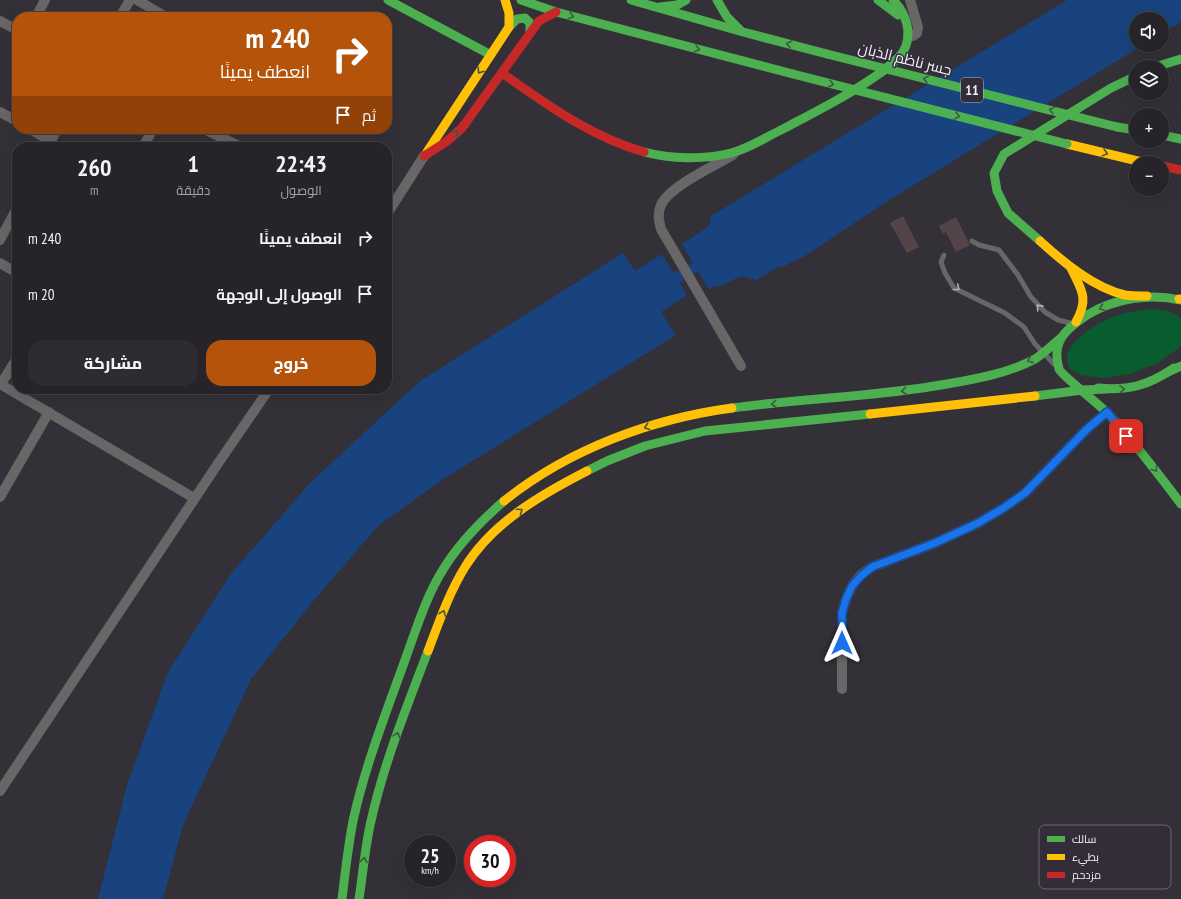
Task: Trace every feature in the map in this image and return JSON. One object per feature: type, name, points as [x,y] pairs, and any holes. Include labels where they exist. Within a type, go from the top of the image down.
[{"type":"main road","points":[[388,0],[491,54]]},
{"type":"main road","points":[[505,0],[511,19],[509,27]]},
{"type":"main road","name":"11","points":[[521,0],[556,12],[793,74],[1129,159]]},
{"type":"main road","name":"11","points":[[631,0],[743,32]]},
{"type":"main road","points":[[657,7],[671,6],[682,3],[686,0]]},
{"type":"main road","points":[[717,0],[726,17],[743,32]]},
{"type":"main road","points":[[878,0],[898,15],[908,30]]},
{"type":"main road","points":[[502,73],[552,108],[609,140],[647,153],[676,157],[719,155],[747,147],[812,114],[870,80],[898,59],[904,52],[908,30],[904,13],[898,4],[893,0]]},
{"type":"main road","points":[[424,156],[446,142],[462,128],[539,21],[556,12]]},
{"type":"main road","points":[[424,156],[512,21],[522,17],[528,20],[532,27],[530,33]]},
{"type":"main road","name":"جسر ناظم الذبان","points":[[743,32],[1129,129]]},
{"type":"main road","points":[[1169,63],[1181,59]]},
{"type":"main road","points":[[1129,79],[1111,88],[1004,154],[994,173],[996,191],[1008,213],[1071,268],[1095,282],[1126,295],[1163,296],[1180,300]]},
{"type":"main road","points":[[1169,136],[1181,139]]},
{"type":"main road","points":[[1169,167],[1181,170]]},
{"type":"main road","points":[[1071,268],[1083,294],[1083,309],[1074,323]]},
{"type":"main road","points":[[1147,296],[1132,298],[1110,305],[1089,314],[1074,323],[1068,328],[1058,344],[1057,358],[1060,371],[1107,412],[1145,456],[1181,504]]},
{"type":"main road","points":[[342,899],[354,821],[367,769],[386,711],[426,605],[444,569],[467,536],[498,506],[520,489],[553,468],[618,437],[650,425],[689,415],[729,409],[891,392],[978,378],[1035,359],[1061,338]]},
{"type":"main road","points":[[1166,373],[1181,362]]},
{"type":"main road","points":[[359,899],[371,822],[385,769],[404,713],[447,605],[462,573],[482,545],[506,521],[530,504],[567,481],[597,465],[628,452],[679,436],[705,430],[1083,390],[1126,389],[1143,385],[1181,366]]},
{"type":"main road","points":[[1071,380],[1088,386],[1107,389]]},
{"type":"street","points":[[39,12],[45,0]]},
{"type":"street","points":[[123,12],[130,0]]},
{"type":"street","points":[[137,0],[157,12]]},
{"type":"street","points":[[908,30],[913,36],[917,33],[918,27],[910,0]]},
{"type":"street","points":[[0,21],[12,27]]},
{"type":"street","points":[[0,112],[12,119]]},
{"type":"street","points":[[36,134],[46,142]]},
{"type":"street","points":[[214,134],[231,142]]},
{"type":"street","points":[[741,366],[668,242],[661,229],[658,218],[660,206],[667,196],[679,186],[747,147]]},
{"type":"street","points":[[392,206],[424,156]]},
{"type":"street","points":[[0,240],[12,217]]},
{"type":"street","points":[[0,263],[12,270]]},
{"type":"street","points":[[12,366],[0,384],[12,391]]},
{"type":"street","points":[[18,394],[194,498]]},
{"type":"street","points":[[0,790],[194,498],[266,394]]},
{"type":"street","points":[[0,496],[49,412]]},
{"type":"street","points":[[842,689],[842,613],[852,586],[861,576],[872,567],[935,543],[978,523],[1002,509],[1025,493],[1086,430],[1107,412]]},
{"type":"lane","points":[[972,241],[980,245],[1000,250],[1018,275],[1031,297],[1045,312],[1058,320],[1074,323]]},
{"type":"lane","points":[[944,255],[941,262],[945,273],[954,288],[1005,313],[1024,327],[1035,344],[1060,371]]},
{"type":"green space","points":[[1151,309],[1171,312],[1181,319],[1181,345],[1179,348],[1158,363],[1130,374],[1103,378],[1080,375],[1070,369],[1067,361],[1068,353],[1071,347],[1091,328],[1117,315]]},
{"type":"water","points":[[1067,0],[1181,0],[1181,22],[1169,30],[1169,12],[1129,12],[1129,52],[1132,52],[886,202],[805,256],[782,267],[780,266],[756,280],[741,276],[718,287],[713,286],[709,290],[682,244],[709,226],[711,216]]},
{"type":"water","points":[[623,253],[635,271],[662,254],[687,295],[661,312],[676,335],[445,478],[378,526],[315,599],[251,679],[183,825],[163,899],[98,899],[127,785],[168,672],[230,575],[310,483],[420,381]]},
{"type":"building","points":[[903,216],[919,247],[907,253],[890,223]]},
{"type":"building","points":[[956,217],[970,245],[956,252],[946,232],[943,234],[939,226]]},
{"type":"waterway","points":[[664,285],[708,260]]},
{"type":"traffic: fast","points":[[388,0],[491,55]]},
{"type":"traffic: fast","points":[[521,0],[556,12],[793,74]]},
{"type":"traffic: fast","points":[[631,0],[827,54]]},
{"type":"traffic: fast","points":[[660,7],[677,5],[686,0]]},
{"type":"traffic: fast","points":[[717,0],[727,17],[741,31]]},
{"type":"traffic: fast","points":[[878,0],[898,15]]},
{"type":"traffic: fast","points":[[644,152],[687,158],[709,157],[731,153],[758,142],[846,95],[883,71],[903,52],[908,39],[907,25],[902,12],[893,0]]},
{"type":"traffic: fast","points":[[509,27],[517,19],[525,18],[530,23],[530,33]]},
{"type":"traffic: fast","points":[[827,54],[1117,127]]},
{"type":"traffic: fast","points":[[1169,63],[1181,59]]},
{"type":"traffic: fast","points":[[793,74],[1067,144]]},
{"type":"traffic: fast","points":[[1040,241],[1008,213],[997,191],[994,173],[1004,154],[1111,88],[1129,79]]},
{"type":"traffic: fast","points":[[1117,127],[1129,129]]},
{"type":"traffic: fast","points":[[1169,136],[1181,139]]},
{"type":"traffic: fast","points":[[1181,300],[1145,297],[1133,298],[1109,304],[1087,315],[1073,325],[1062,337],[1057,351],[1057,359],[1061,372],[1116,422],[1181,504]]},
{"type":"traffic: fast","points":[[732,408],[894,392],[981,378],[1025,364],[1042,354],[1061,338]]},
{"type":"traffic: fast","points":[[1166,373],[1181,366]]},
{"type":"traffic: fast","points":[[1098,388],[1119,389],[1138,386],[1156,379],[1174,368]]},
{"type":"traffic: fast","points":[[1035,396],[1083,390],[1107,389]]},
{"type":"traffic: fast","points":[[587,471],[607,461],[645,446],[705,431],[870,414]]},
{"type":"traffic: fast","points":[[342,899],[351,831],[358,800],[383,720],[417,625],[432,590],[450,558],[479,524],[504,501]]},
{"type":"traffic: fast","points":[[359,899],[367,840],[376,799],[396,735],[428,651]]},
{"type":"traffic: slow","points":[[427,152],[509,27],[509,13],[505,0]]},
{"type":"traffic: slow","points":[[1067,144],[1129,159]]},
{"type":"traffic: slow","points":[[1040,241],[1069,265],[1102,287],[1125,295],[1147,296]]},
{"type":"traffic: slow","points":[[1071,268],[1081,289],[1083,300],[1080,314],[1076,322]]},
{"type":"traffic: slow","points":[[870,414],[1035,396]]},
{"type":"traffic: slow","points":[[504,501],[556,466],[612,439],[671,420],[732,408]]},
{"type":"traffic: slow","points":[[428,651],[454,587],[476,551],[504,523],[520,511],[553,489],[587,471]]},
{"type":"traffic: jam","points":[[424,156],[446,142],[462,128],[539,21],[556,12]]},
{"type":"traffic: jam","points":[[502,73],[552,108],[587,129],[624,146],[644,152]]},
{"type":"traffic: jam","points":[[1169,167],[1181,170]]},
{"type":"route","points":[[842,643],[842,613],[846,599],[852,586],[872,567],[935,543],[978,523],[1002,509],[1025,493],[1086,430],[1107,412],[1126,436]]}]
